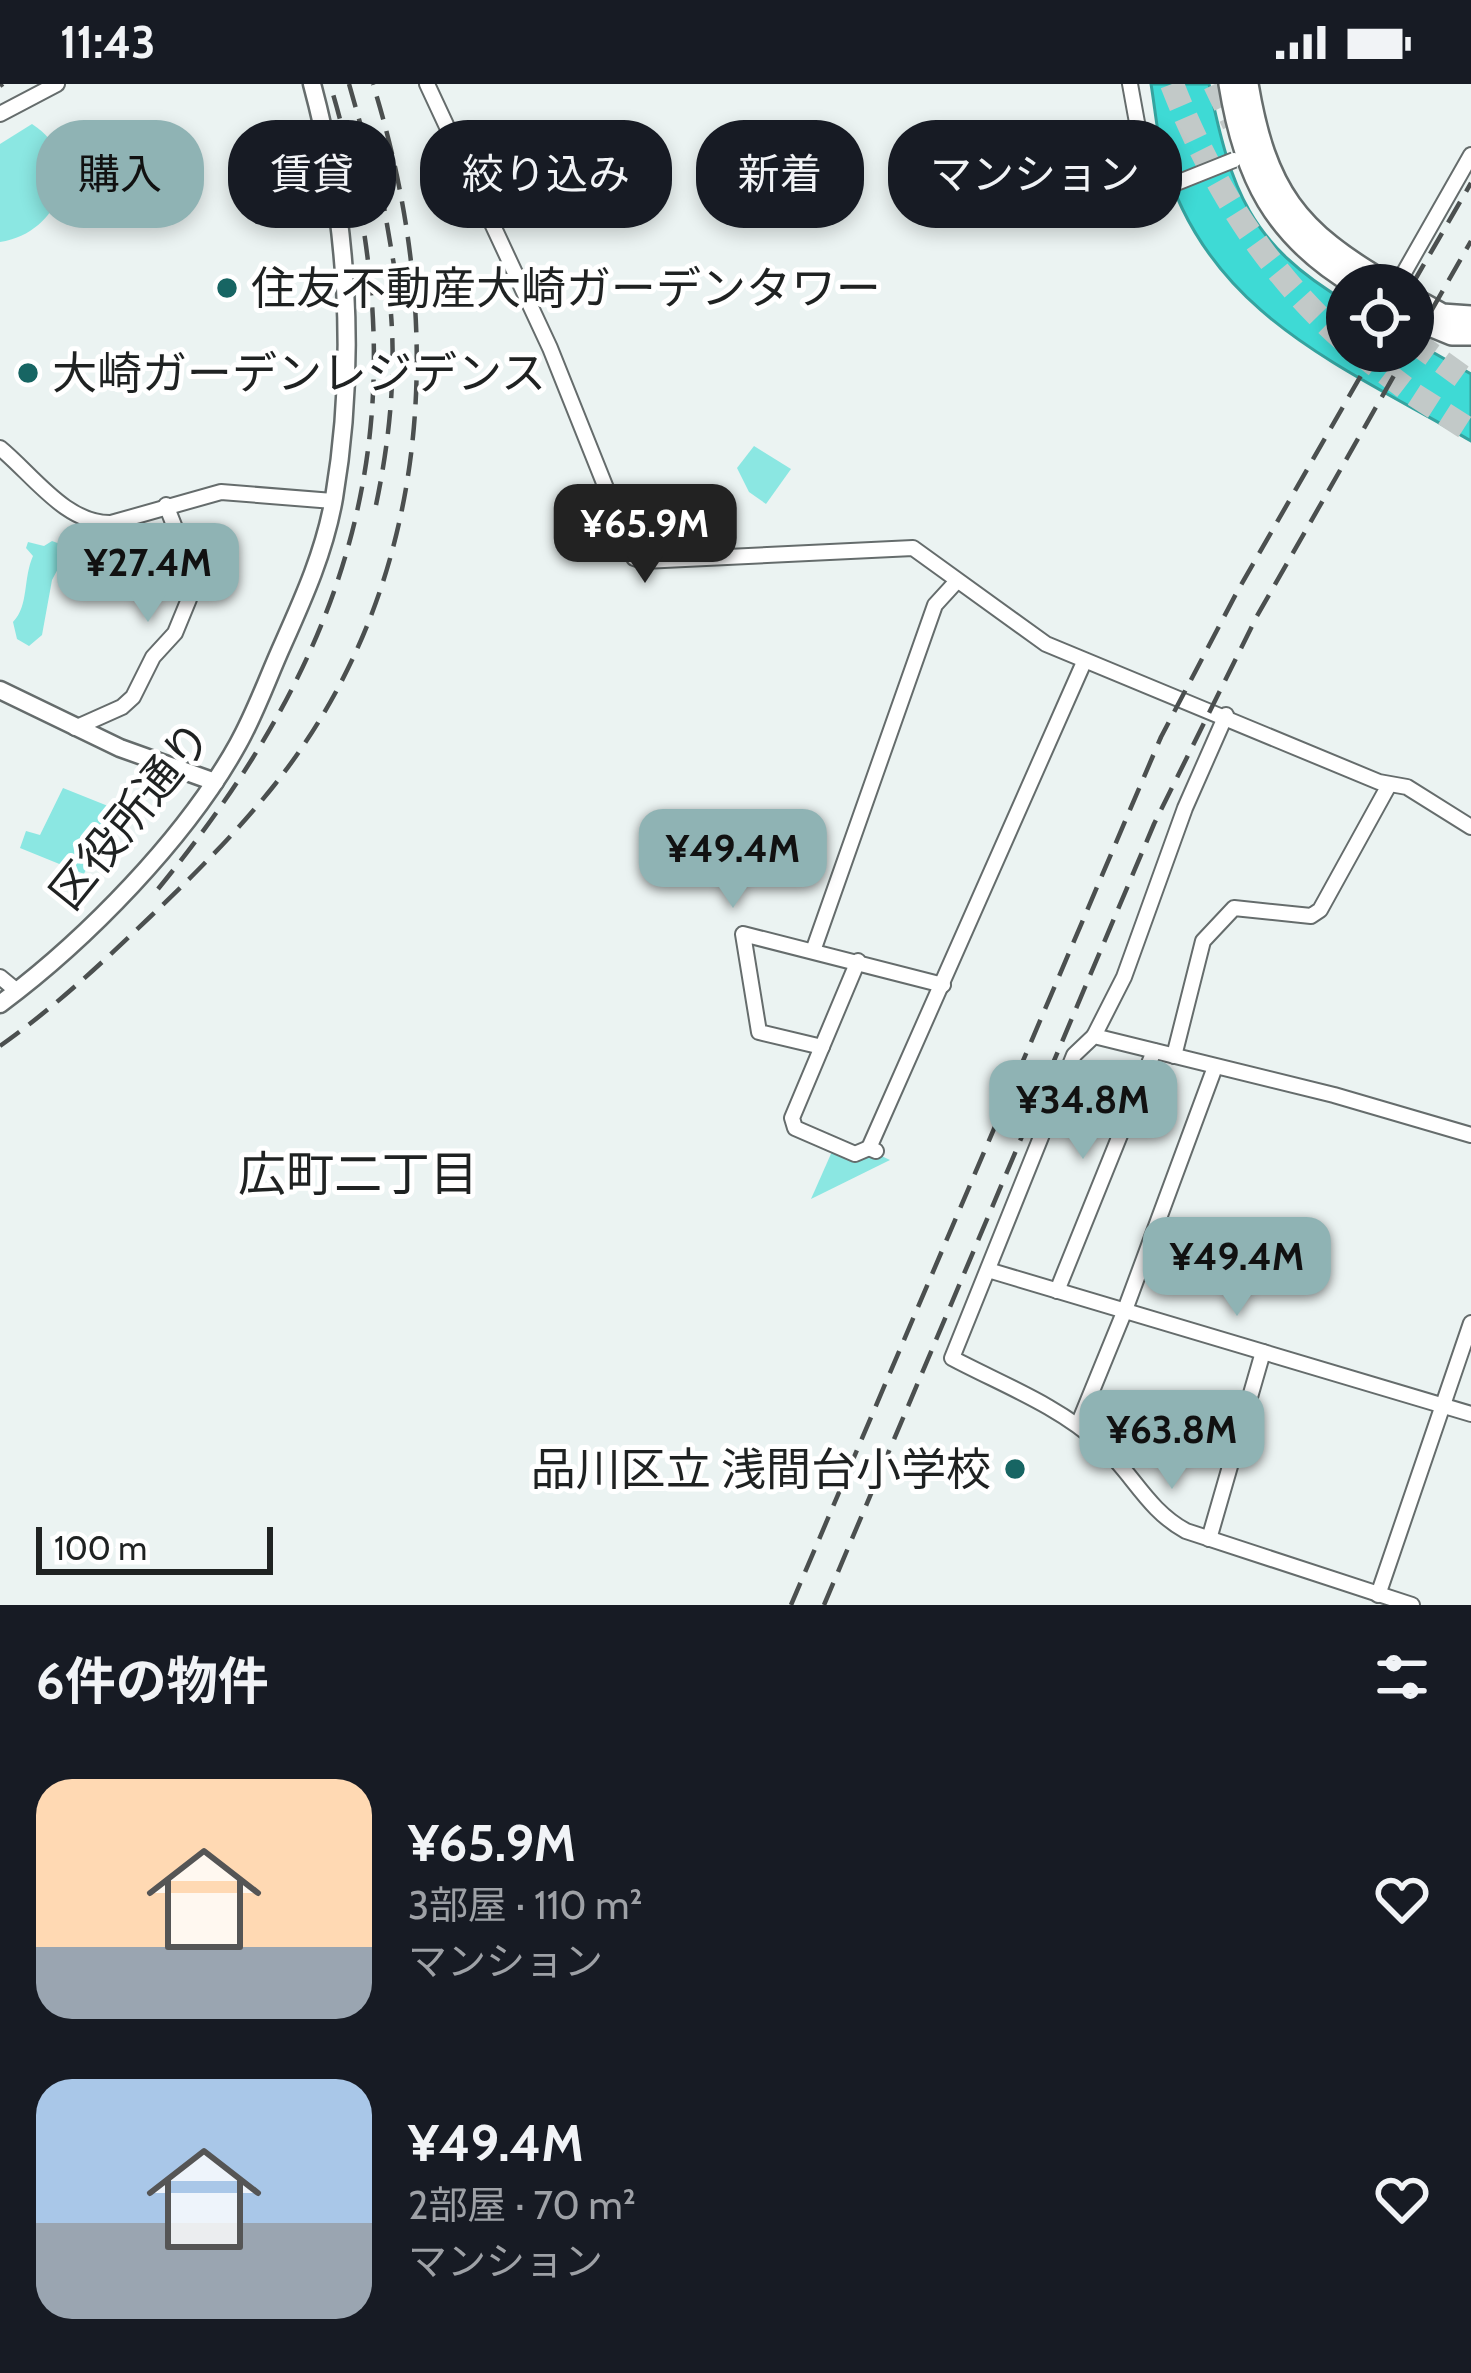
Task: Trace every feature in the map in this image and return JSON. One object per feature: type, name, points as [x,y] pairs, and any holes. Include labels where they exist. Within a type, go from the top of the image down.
[{"type":"main road","points":[[1230,84],[1240,158],[1294,238],[1329,264]]},
{"type":"main road","points":[[1247,84],[1269,171],[1293,211],[1325,245],[1357,264]]},
{"type":"main road","points":[[1434,310],[1471,317]]},
{"type":"main road","points":[[1434,327],[1451,334],[1471,334]]},
{"type":"street","points":[[0,114],[57,84]]},
{"type":"street","name":"区役所通り","points":[[0,1004],[85,933],[214,782],[239,743],[307,591],[333,501],[344,413],[341,231],[332,156],[312,84]]},
{"type":"street","points":[[427,84],[567,387],[634,558],[643,562],[902,546],[929,556],[956,582],[1046,644],[1389,785],[1408,787],[1471,827]]},
{"type":"street","points":[[1130,84],[1144,161],[1155,191],[1240,158]]},
{"type":"street","points":[[1406,264],[1471,155]]},
{"type":"street","points":[[0,448],[75,515],[92,523],[111,523],[221,492],[333,501]]},
{"type":"street","points":[[75,728],[122,707],[133,697],[153,657],[175,633],[189,599],[192,571],[166,505]]},
{"type":"street","points":[[813,951],[935,605],[956,582]]},
{"type":"street","points":[[858,961],[792,1118],[795,1127],[855,1154],[872,1149],[1084,662]]},
{"type":"street","points":[[0,690],[75,728],[214,782]]},
{"type":"street","points":[[1226,715],[1185,808],[1124,977],[1094,1036],[1074,1055],[952,1358],[1078,1425],[1105,1448],[1154,1510],[1186,1531],[1412,1605]]},
{"type":"street","points":[[1174,1056],[1203,941],[1234,908],[1311,916],[1320,910],[1389,785]]},
{"type":"street","points":[[822,1047],[759,1032],[742,934],[943,985]]},
{"type":"street","points":[[0,977],[17,991]]},
{"type":"street","points":[[1094,1036],[1334,1095],[1471,1135]]},
{"type":"street","points":[[1058,1291],[1154,1051]]},
{"type":"street","points":[[1078,1425],[1215,1066]]},
{"type":"street","points":[[988,1270],[1471,1414]]},
{"type":"street","points":[[1378,1595],[1471,1323]]},
{"type":"street","points":[[1209,1539],[1263,1352]]},
{"type":"shaded area","points":[[1151,84],[1209,84],[1226,155],[1250,211],[1287,258],[1326,288],[1326,358],[1246,296],[1211,257],[1182,208],[1182,120],[1157,120]]},
{"type":"shaded area","points":[[32,124],[36,128],[36,226],[0,242],[0,144]]},
{"type":"shaded area","points":[[1434,353],[1471,374],[1471,441],[1350,372],[1434,372]]},
{"type":"shaded area","points":[[754,446],[791,469],[766,504],[749,492],[737,468]]},
{"type":"shaded area","points":[[52,541],[71,548],[73,559],[60,565],[52,580],[42,635],[29,646],[17,639],[13,622],[33,556],[26,548],[28,542],[44,546]]},
{"type":"shaded area","points":[[63,788],[113,808],[84,874],[20,848],[26,831],[40,835]]},
{"type":"shaded area","points":[[834,1147],[869,1150],[890,1160],[811,1199]]},
{"type":"tunnel","points":[[1172,84],[1204,156],[1244,224],[1291,287],[1326,323]]},
{"type":"tunnel","points":[[1215,84],[1234,124]]},
{"type":"tunnel","points":[[1434,356],[1471,383]]},
{"type":"tunnel","points":[[1384,372],[1471,431]]},
{"type":"railway","points":[[158,889],[229,795],[286,701],[328,607],[357,510],[372,411],[372,308],[358,199],[330,84]]},
{"type":"railway","points":[[349,84],[384,207],[401,306]]},
{"type":"railway","points":[[0,1046],[115,950],[247,818],[329,704],[369,622],[396,536],[412,447],[417,357],[411,266],[397,174],[373,84]]},
{"type":"railway","points":[[1424,264],[1471,183]]},
{"type":"railway","points":[[1434,306],[1471,241]]},
{"type":"railway","points":[[376,505],[390,410],[391,314]]},
{"type":"railway","points":[[791,1605],[1161,737],[1237,592],[1363,372]]},
{"type":"railway","points":[[824,1605],[1154,824],[1257,616],[1396,372]]},
{"type":"place","name":"住友不動産大崎ガーデンタワー","points":[[227,288]]},
{"type":"place","name":"大崎ガーデンレジデンス","points":[[28,373]]},
{"type":"place","name":"品川区立 浅間台小学校","points":[[1015,1469]]},
{"type":"district","name":"広町二丁目","points":[[358,1174]]}]
